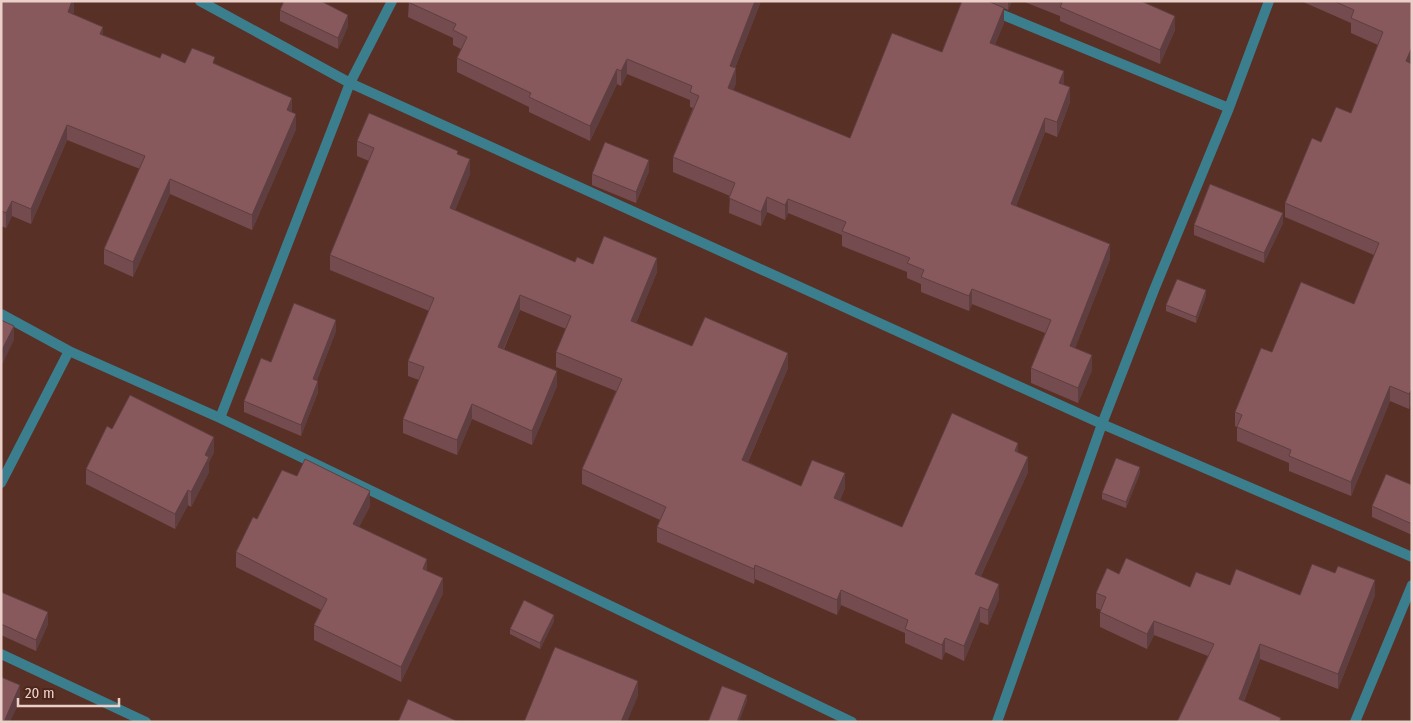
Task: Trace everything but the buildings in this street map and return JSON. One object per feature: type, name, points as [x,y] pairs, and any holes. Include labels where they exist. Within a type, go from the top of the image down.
[{"type":"street","points":[[200,1],[350,83],[1102,424],[1412,557]]},
{"type":"street","points":[[220,418],[350,83],[392,1]]},
{"type":"street","points":[[969,1],[1229,108]]},
{"type":"street","points":[[997,722],[1102,424],[1154,290],[1229,108],[1269,1]]},
{"type":"street","points":[[1,314],[69,351],[220,418],[852,722]]},
{"type":"street","points":[[1,483],[69,351]]},
{"type":"street","points":[[1355,722],[1412,585]]},
{"type":"street","points":[[1,654],[146,722]]}]
